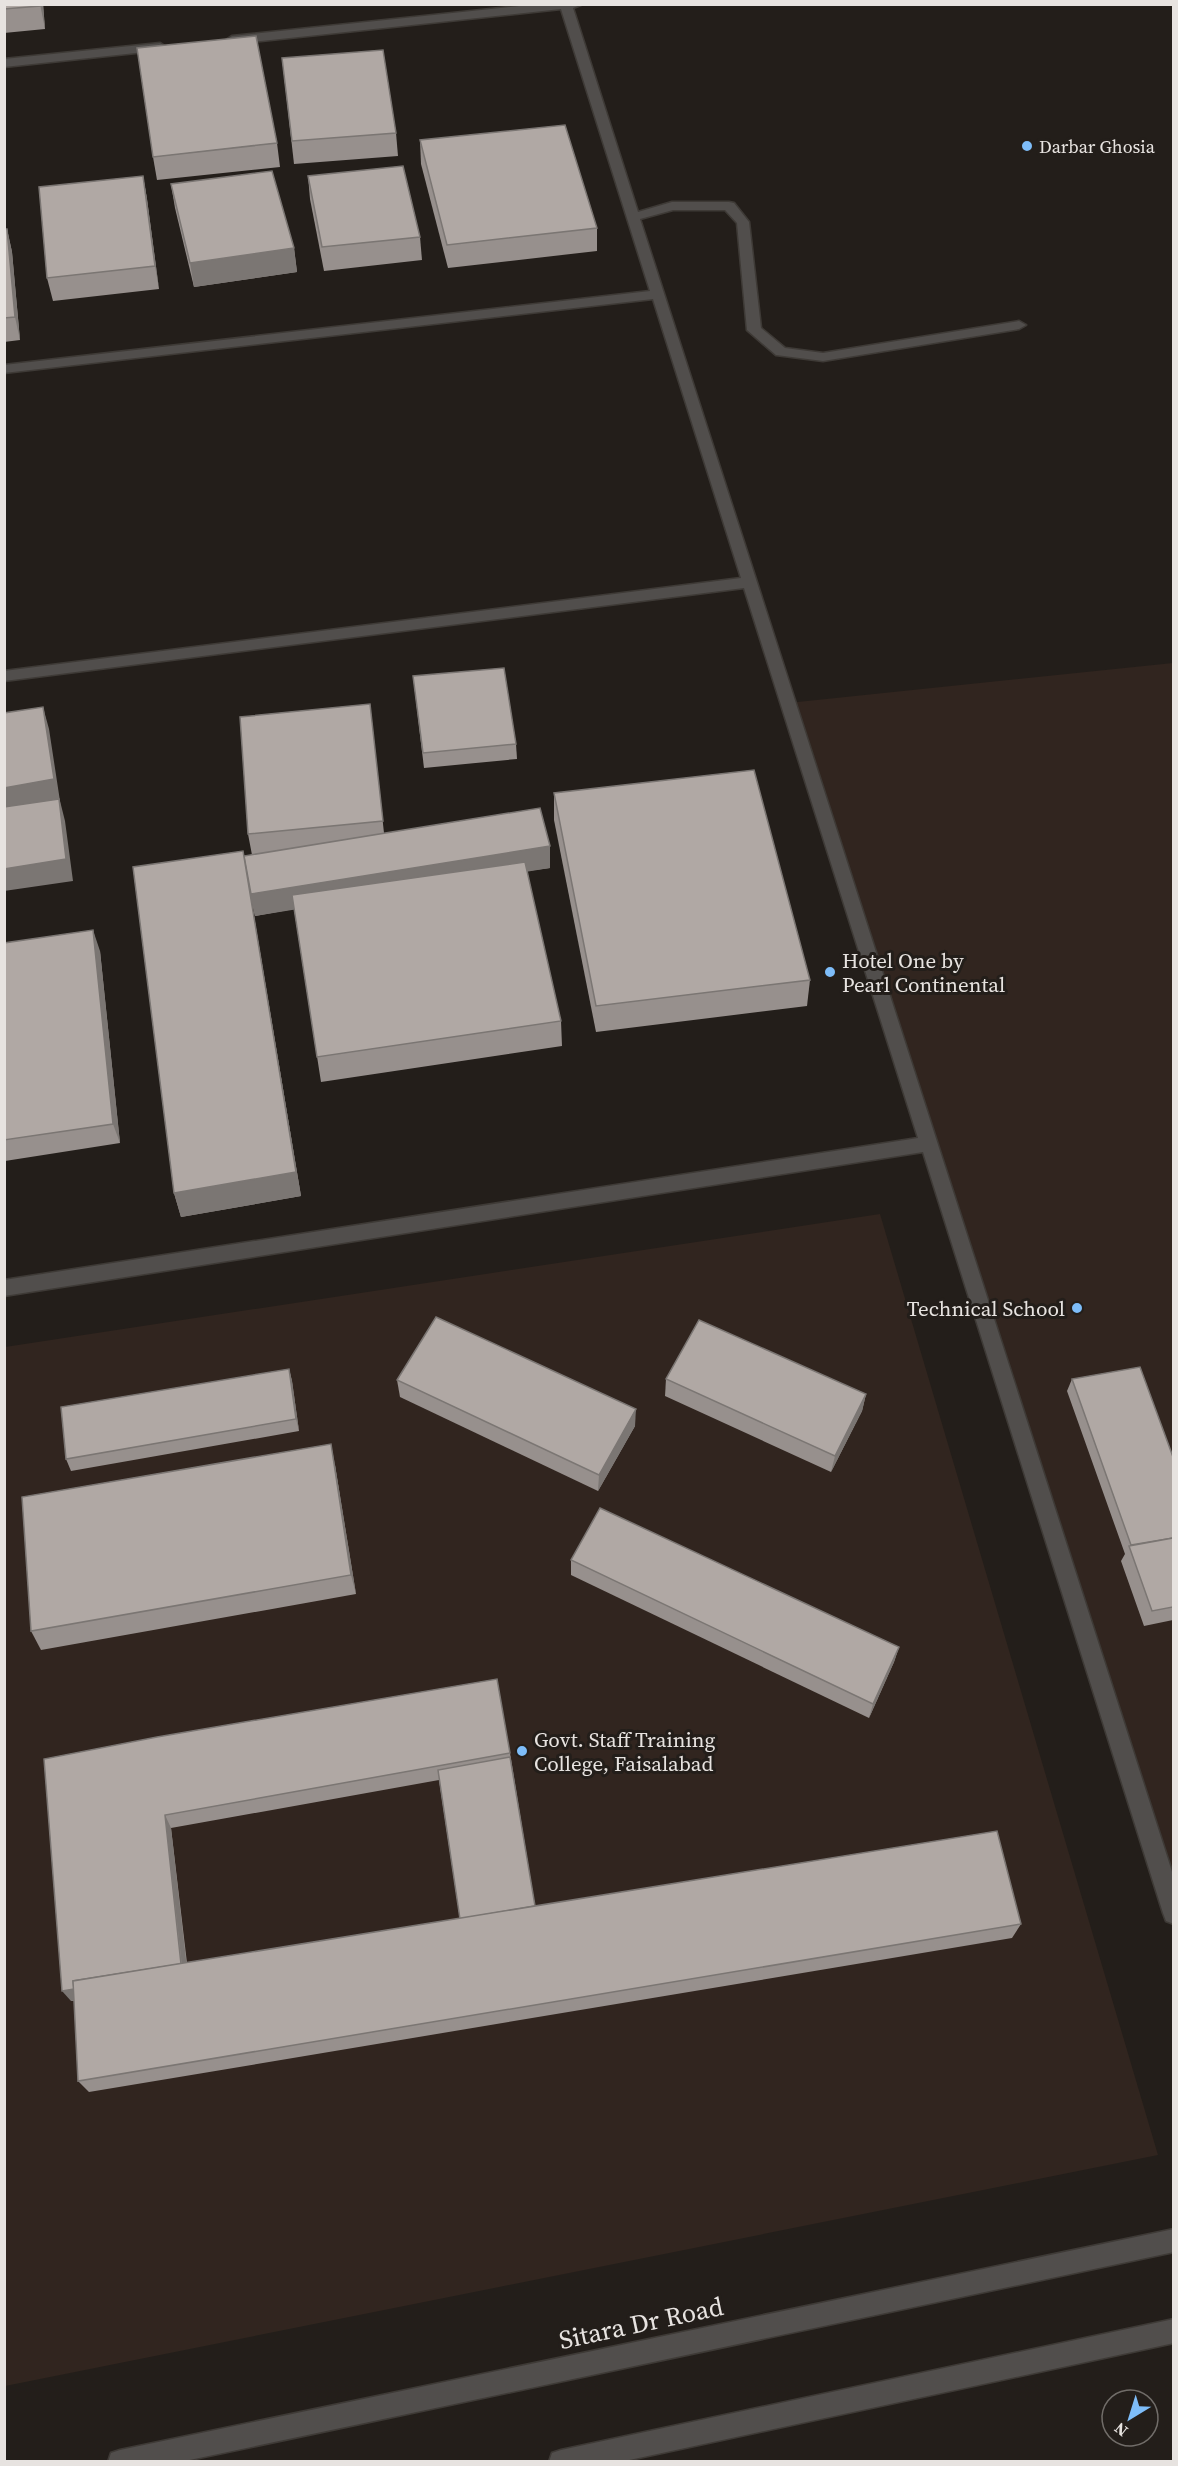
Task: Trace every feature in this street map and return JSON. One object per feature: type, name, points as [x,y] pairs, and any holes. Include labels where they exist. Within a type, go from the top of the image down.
[{"type":"street","points":[[215,42],[571,5],[657,294],[1173,1913]]},
{"type":"street","points":[[4,63],[168,46]]},
{"type":"street","points":[[634,217],[672,206],[729,206],[743,222],[754,330],[781,352],[823,357],[1019,325]]},
{"type":"street","points":[[4,369],[657,294]]},
{"type":"street","points":[[4,676],[749,582]]},
{"type":"street","points":[[4,1288],[928,1144]]},
{"type":"street","name":"Sitara Dr Road","points":[[120,2462],[1173,2240]]},
{"type":"street","points":[[561,2462],[1173,2331]]},
{"type":"shaded area","name":"Technical School","points":[[1173,663],[1173,1913],[788,703]]},
{"type":"shaded area","name":"Govt. Staff Training College, Faisalabad","points":[[880,1214],[1158,2155],[5,2386],[5,1347]]},
{"type":"building","points":[[4,4],[40,4],[40,6],[4,9]]},
{"type":"building","points":[[256,36],[277,143],[153,157],[137,48]]},
{"type":"building","points":[[383,50],[396,133],[292,141],[282,58]]},
{"type":"building","points":[[565,125],[597,228],[447,245],[420,140]]},
{"type":"building","points":[[403,166],[420,237],[322,247],[308,176]]},
{"type":"building","points":[[272,171],[294,248],[190,263],[171,184]]},
{"type":"building","points":[[143,176],[155,266],[47,278],[39,187]]},
{"type":"building","points":[[4,229],[7,229],[15,317],[4,318]]},
{"type":"building","points":[[504,668],[516,744],[423,753],[413,676]]},
{"type":"building","points":[[370,704],[383,821],[248,834],[240,717]]},
{"type":"building","points":[[43,707],[54,779],[4,788],[4,713]]},
{"type":"building","points":[[754,770],[810,980],[596,1006],[554,793]]},
{"type":"building","points":[[59,799],[66,859],[4,869],[4,807]]},
{"type":"building","points":[[540,808],[550,846],[251,894],[244,856]]},
{"type":"building","points":[[243,851],[296,1172],[174,1193],[133,867]]},
{"type":"building","points":[[525,862],[561,1021],[317,1057],[292,895]]},
{"type":"building","points":[[93,930],[113,1124],[4,1140],[4,943]]},
{"type":"building","points":[[436,1317],[636,1409],[599,1475],[397,1380]]},
{"type":"building","points":[[699,1320],[866,1394],[835,1456],[666,1379]]},
{"type":"building","points":[[1140,1367],[1173,1457],[1173,1538],[1131,1545],[1072,1379]]},
{"type":"building","points":[[289,1369],[296,1419],[66,1459],[61,1407]]},
{"type":"building","points":[[331,1444],[351,1575],[31,1631],[22,1497]]},
{"type":"building","points":[[600,1508],[899,1647],[873,1704],[571,1560]]},
{"type":"building","points":[[1173,1538],[1173,1607],[1152,1611],[1129,1546]]},
{"type":"building","points":[[497,1679],[510,1753],[165,1815],[181,1964],[73,1981],[74,1989],[62,1991],[44,1759],[157,1737]]},
{"type":"building","points":[[510,1757],[535,1906],[460,1919],[438,1770]]},
{"type":"building","points":[[997,1831],[1021,1924],[78,2081],[73,1981]]},
{"type":"place","name":"Darbar Ghosia","points":[[1027,146]]},
{"type":"place","name":"Hotel One by Pearl Continental","points":[[830,972]]},
{"type":"place","name":"Technical School","points":[[1077,1308]]},
{"type":"place","name":"Govt. Staff Training College, Faisalabad","points":[[522,1751]]}]
